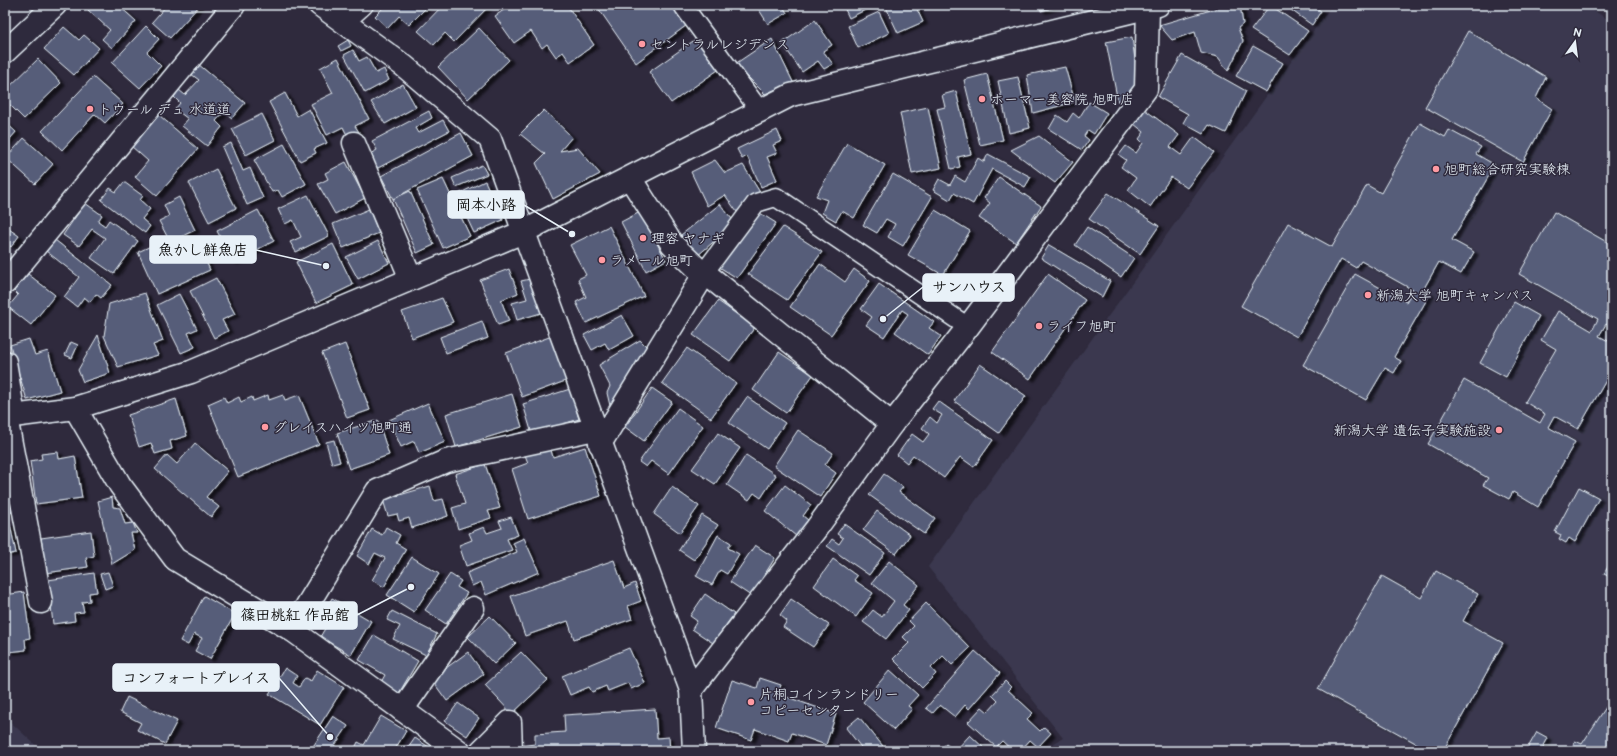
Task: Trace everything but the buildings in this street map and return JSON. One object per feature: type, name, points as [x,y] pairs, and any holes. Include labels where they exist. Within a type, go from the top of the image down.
[{"type":"street","points":[[5,52],[55,5]]},
{"type":"street","points":[[5,282],[234,5]]},
{"type":"street","points":[[320,5],[404,66],[490,139],[597,436],[691,690],[694,751]]},
{"type":"street","points":[[8,417],[75,408],[191,372],[523,232],[791,95],[1153,6],[1146,88],[968,328],[892,424],[816,529],[691,690]]},
{"type":"street","points":[[354,143],[411,279]]},
{"type":"street","points":[[630,178],[672,244],[704,274],[892,424]]},
{"type":"street","points":[[292,630],[377,491],[446,461],[597,436],[704,274]]},
{"type":"street","points":[[5,362],[8,417],[41,602]]},
{"type":"street","points":[[75,408],[120,485],[175,558],[292,630],[459,751]]},
{"type":"street","points":[[402,710],[473,608]]},
{"type":"street","points":[[481,751],[510,722],[511,751]]},
{"type":"lane","points":[[344,23],[364,5]]},
{"type":"lane","points":[[685,5],[684,6],[760,111]]},
{"type":"lane","points":[[704,274],[756,203],[776,197],[968,328]]},
{"type":"shaded area","name":"新潟大学 旭町キャンパス","points":[[1332,5],[1585,5],[1612,22],[1612,751],[1041,751],[1063,738],[928,567]]},
{"type":"shaded area","points":[[5,717],[42,751],[5,751]]},
{"type":"place","name":"セントラルレジデンス","points":[[642,44]]},
{"type":"place","name":"ホーマー美容院 旭町店","points":[[982,99]]},
{"type":"place","name":"トウール デュ 水道道","points":[[90,109]]},
{"type":"place","name":"旭町総合研究実験棟","points":[[1436,169]]},
{"type":"place","name":"岡本小路","points":[[572,234]]},
{"type":"place","name":"理容 ヤナギ","points":[[643,238]]},
{"type":"place","name":"ラメール旭町","points":[[602,260]]},
{"type":"place","name":"魚かし鮮魚店","points":[[326,266]]},
{"type":"place","name":"新潟大学 旭町キャンパス","points":[[1368,295]]},
{"type":"place","name":"サンハウス","points":[[883,319]]},
{"type":"place","name":"ライフ旭町","points":[[1039,326]]},
{"type":"place","name":"グレイスハイツ旭町通","points":[[265,427]]},
{"type":"place","name":"新潟大学 遺伝子実験施設","points":[[1499,430]]},
{"type":"place","name":"篠田桃紅 作品館","points":[[411,587]]},
{"type":"place","name":"片桐コインランドリー コピーセンター","points":[[751,702]]},
{"type":"place","name":"コンフォートプレイス","points":[[330,737]]}]
